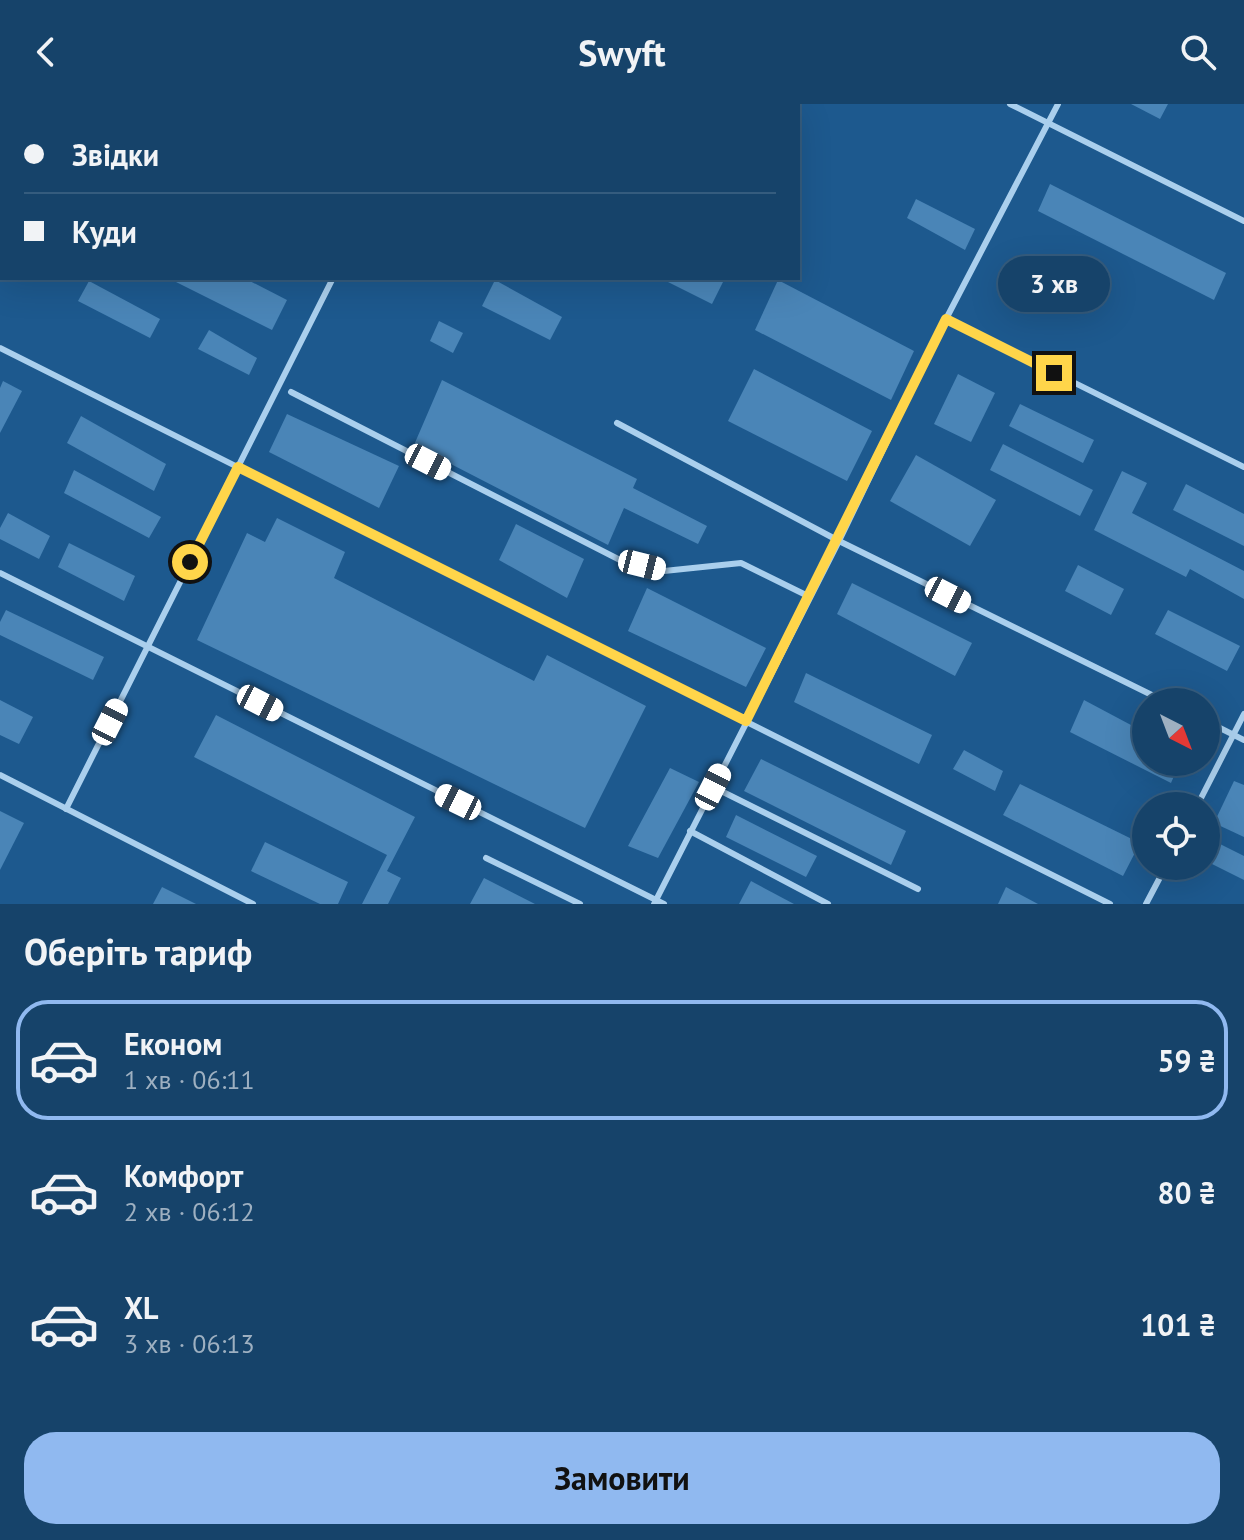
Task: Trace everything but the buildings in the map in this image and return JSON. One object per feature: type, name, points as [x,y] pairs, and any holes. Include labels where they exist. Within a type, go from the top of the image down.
[{"type":"lane","points":[[1010,104],[1244,221]]},
{"type":"lane","points":[[655,902],[839,541],[946,319],[1058,104]]},
{"type":"lane","points":[[66,809],[332,280]]},
{"type":"lane","points":[[946,319],[1244,467]]},
{"type":"lane","points":[[0,348],[1110,904]]},
{"type":"lane","points":[[291,392],[620,560],[664,571],[741,563],[810,597]]},
{"type":"lane","points":[[617,423],[839,541],[1138,688]]},
{"type":"lane","points":[[0,573],[664,904]]},
{"type":"lane","points":[[1204,792],[1244,714]]},
{"type":"lane","points":[[1220,728],[1244,740]]},
{"type":"lane","points":[[0,775],[253,904]]},
{"type":"lane","points":[[713,787],[918,889]]},
{"type":"lane","points":[[690,831],[828,904]]},
{"type":"lane","points":[[486,858],[580,904]]},
{"type":"lane","points":[[1146,904],[1159,880]]},
{"type":"route","points":[[190,562],[238,467],[746,721],[839,541],[946,319],[1054,373]]}]
